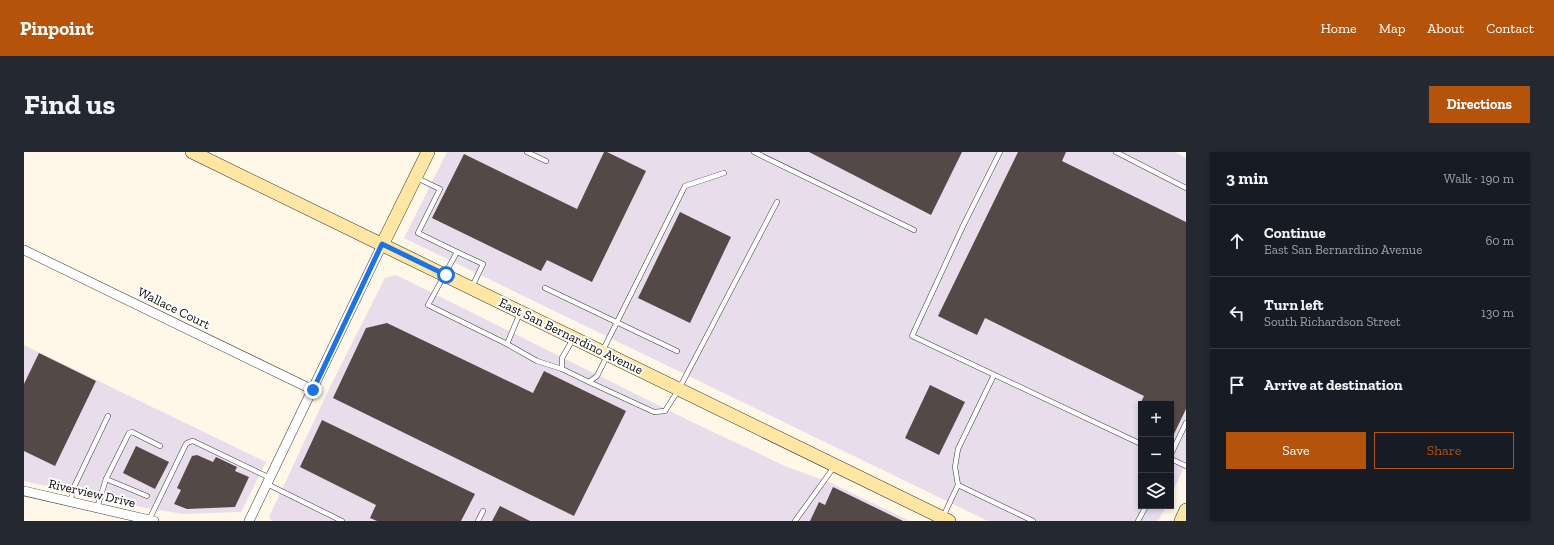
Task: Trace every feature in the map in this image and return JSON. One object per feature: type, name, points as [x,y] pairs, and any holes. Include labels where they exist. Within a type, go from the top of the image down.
[{"type":"main road","name":"East San Bernardino Avenue","points":[[192,152],[946,519]]},
{"type":"main road","points":[[382,244],[428,152]]},
{"type":"main road","points":[[1181,521],[1186,510]]},
{"type":"street","points":[[249,521],[382,244]]},
{"type":"street","name":"Wallace Court","points":[[24,250],[313,390]]},
{"type":"street","name":"Riverview Drive","points":[[24,491],[152,520]]},
{"type":"lane","points":[[527,152],[546,161]]},
{"type":"lane","points":[[754,152],[914,230]]},
{"type":"lane","points":[[1000,152],[963,226],[912,336],[1138,443]]},
{"type":"lane","points":[[1116,152],[1186,188]]},
{"type":"lane","points":[[588,382],[597,376],[617,322],[685,186],[724,173]]},
{"type":"lane","points":[[416,177],[440,189],[418,233],[483,264],[472,288]]},
{"type":"lane","points":[[458,252],[428,305],[507,344],[537,361],[562,369],[654,412],[665,411],[679,390],[777,202]]},
{"type":"lane","points":[[545,288],[677,351]]},
{"type":"lane","points":[[507,344],[521,312]]},
{"type":"lane","points":[[562,369],[562,358],[574,338]]},
{"type":"lane","points":[[946,519],[958,485],[955,468],[958,449],[994,375]]},
{"type":"lane","points":[[70,502],[74,487],[108,416]]},
{"type":"lane","points":[[1174,448],[1186,423]]},
{"type":"lane","points":[[97,508],[106,479],[129,433],[132,432],[160,446]]},
{"type":"lane","points":[[152,520],[186,444],[193,442],[342,521]]},
{"type":"lane","points":[[1174,460],[1186,466]]},
{"type":"lane","points":[[795,521],[835,465]]},
{"type":"lane","points":[[106,479],[147,496]]},
{"type":"lane","points":[[958,485],[1033,521]]},
{"type":"lane","points":[[1138,521],[1144,509]]},
{"type":"lane","points":[[478,521],[483,511]]},
{"type":"shaded area","points":[[447,152],[1175,152],[1186,158],[1186,464],[1174,489],[1174,401],[1138,401],[1138,509],[1164,509],[1158,521],[988,521],[404,238]]},
{"type":"shaded area","points":[[396,275],[692,422],[785,466],[831,483],[910,521],[272,521],[269,517],[331,385],[385,278]]},
{"type":"shaded area","points":[[24,345],[266,462],[241,512],[184,514],[146,508],[24,481]]},
{"type":"building","points":[[604,152],[607,152],[646,171],[592,282],[547,260],[541,271],[432,218],[464,154],[577,209]]},
{"type":"building","points":[[809,152],[962,152],[931,215]]},
{"type":"building","points":[[1018,152],[1066,152],[1062,161],[1186,222],[1186,409],[1174,434],[1174,401],[1142,401],[1144,396],[985,318],[977,335],[938,316]]},
{"type":"building","points":[[680,212],[731,237],[690,323],[638,298]]},
{"type":"building","points":[[387,323],[533,393],[544,371],[626,411],[574,516],[333,398],[366,328]]},
{"type":"building","points":[[39,353],[96,381],[55,466],[24,451],[24,384]]},
{"type":"building","points":[[930,385],[965,402],[939,455],[905,438]]},
{"type":"building","points":[[322,420],[475,494],[461,521],[377,521],[370,518],[376,505],[300,467]]},
{"type":"building","points":[[136,446],[169,462],[155,489],[123,473]]},
{"type":"building","points":[[197,455],[213,462],[216,457],[237,467],[235,471],[249,477],[235,507],[187,509],[174,504],[181,490],[177,488],[192,456]]},
{"type":"building","points":[[833,487],[903,521],[810,521],[819,502],[825,505]]},
{"type":"building","points":[[500,506],[530,521],[492,521]]},
{"type":"route","points":[[313,390],[382,244],[446,275]]}]
